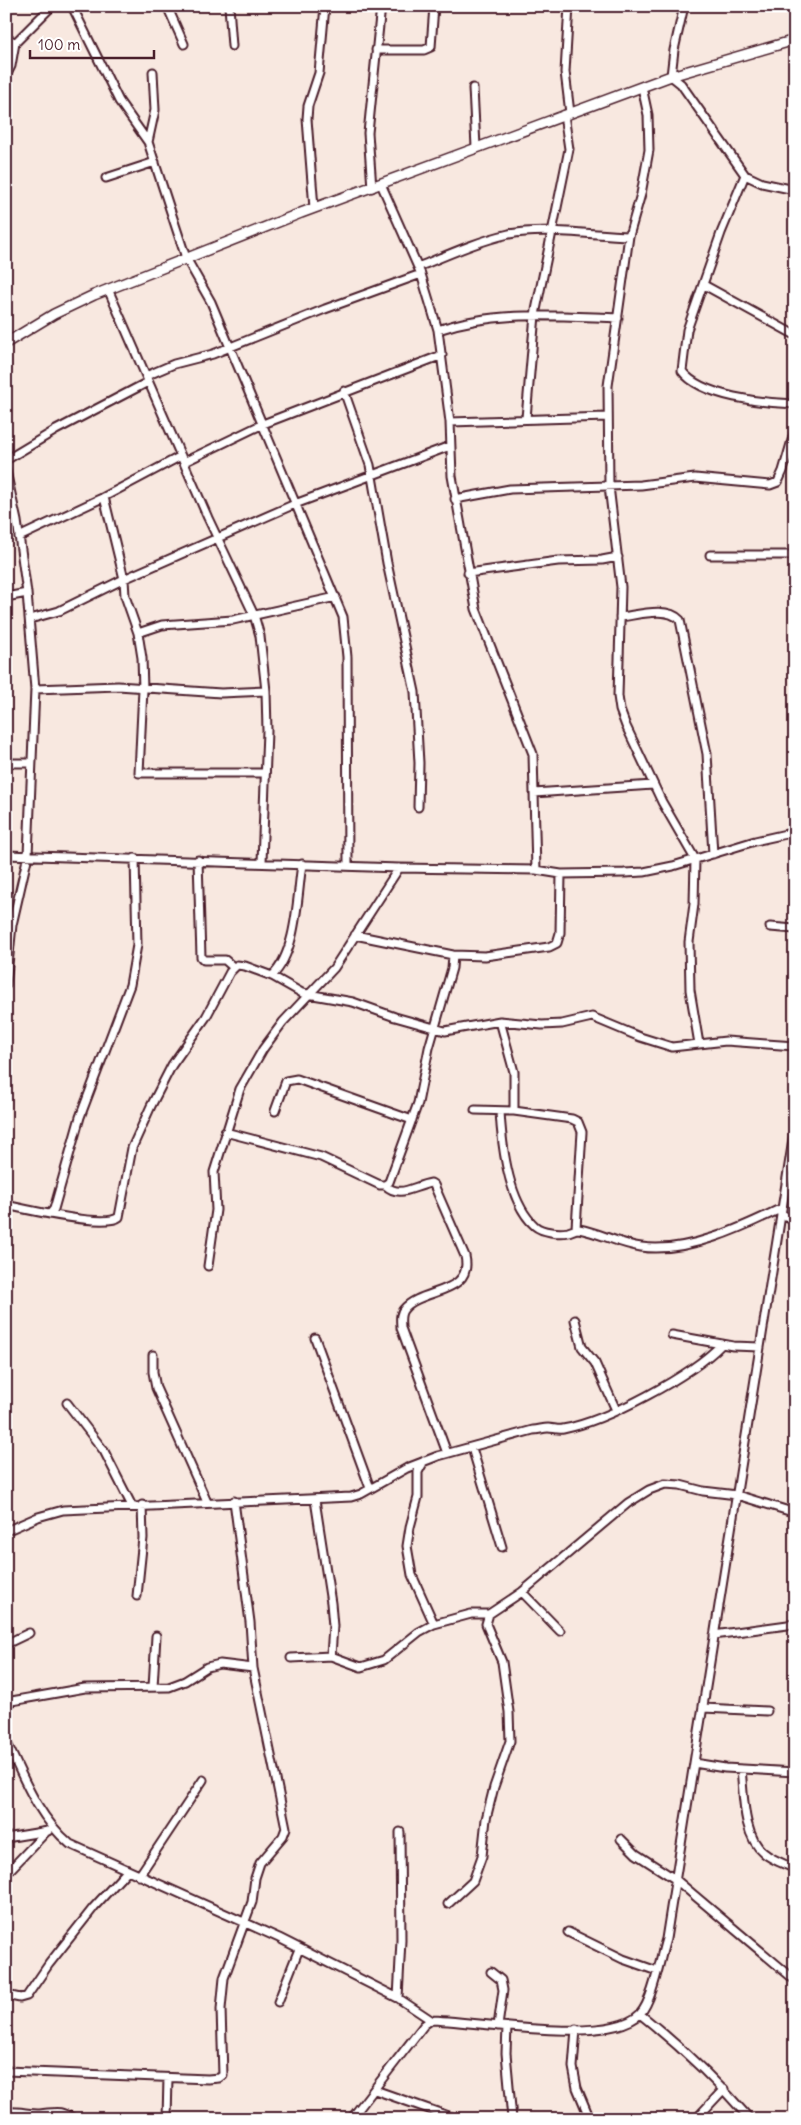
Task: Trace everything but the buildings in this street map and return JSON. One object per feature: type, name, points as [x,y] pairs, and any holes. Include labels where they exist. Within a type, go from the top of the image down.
[{"type":"street","points":[[6,76],[11,66],[15,43],[52,6]]},
{"type":"street","points":[[72,6],[120,102],[148,142],[186,258],[211,302],[343,617],[346,636],[348,866]]},
{"type":"street","points":[[167,6],[184,44]]},
{"type":"street","points":[[229,6],[232,46]]},
{"type":"street","points":[[314,208],[306,119],[308,106],[319,73],[325,6]]},
{"type":"street","points":[[381,6],[368,133],[377,186],[420,271],[438,330],[450,422],[450,446],[455,499],[476,609],[533,754],[536,870]]},
{"type":"street","points":[[376,50],[424,50],[430,47],[434,6]]},
{"type":"street","points":[[526,418],[535,315],[553,233],[568,149],[565,72],[569,6]]},
{"type":"street","points":[[671,76],[674,50],[684,6]]},
{"type":"street","points":[[6,37],[15,43]]},
{"type":"street","points":[[6,343],[54,314],[108,289],[314,208],[671,76],[795,40]]},
{"type":"street","points":[[148,142],[155,110],[153,72]]},
{"type":"street","points":[[671,76],[681,84],[745,175],[762,183],[795,190]]},
{"type":"street","points":[[642,87],[650,134],[641,194],[629,236],[608,386],[609,486],[618,557],[620,617],[618,696],[620,710],[653,785],[695,859],[694,904],[689,942],[690,980],[699,1044]]},
{"type":"street","points":[[473,88],[476,147]]},
{"type":"street","points":[[106,178],[155,162]]},
{"type":"street","points":[[745,175],[720,233],[704,285],[687,330],[682,371],[685,375],[704,386],[727,395],[795,404]]},
{"type":"street","points":[[6,460],[147,379],[163,367],[210,356],[229,346],[420,271],[483,241],[510,234],[553,233],[629,236]]},
{"type":"street","points":[[704,285],[795,335]]},
{"type":"street","points":[[108,289],[182,459],[254,615],[260,636],[266,691],[262,862]]},
{"type":"street","points":[[438,330],[469,322],[535,315],[618,318]]},
{"type":"street","points":[[19,537],[182,459],[263,424],[344,391],[442,355]]},
{"type":"street","points":[[344,391],[372,474],[391,583],[415,692],[419,754],[418,807]]},
{"type":"street","points":[[450,422],[607,416]]},
{"type":"street","points":[[455,499],[510,489],[609,486],[701,478],[742,484],[770,485],[778,482],[784,471],[795,430]]},
{"type":"street","points":[[30,619],[59,610],[124,578],[295,504],[450,446]]},
{"type":"street","points":[[6,471],[19,537],[27,594],[35,689],[28,855],[12,925],[6,984]]},
{"type":"street","points":[[104,497],[124,578],[125,596],[138,633],[144,689],[139,773],[265,773]]},
{"type":"street","points":[[710,555],[795,555]]},
{"type":"street","points":[[468,573],[558,561],[602,560],[618,557]]},
{"type":"street","points":[[6,597],[27,594]]},
{"type":"street","points":[[138,633],[162,625],[233,620],[336,597]]},
{"type":"street","points":[[620,617],[667,612],[675,614],[680,620],[707,754],[712,854]]},
{"type":"street","points":[[35,689],[118,686],[144,689],[243,693],[266,691]]},
{"type":"street","points":[[6,763],[31,763]]},
{"type":"street","points":[[534,793],[653,785]]},
{"type":"street","points":[[6,856],[135,858],[399,868],[536,870],[561,874],[644,872],[795,832]]},
{"type":"street","points":[[50,1214],[54,1210],[80,1117],[130,984],[137,946],[135,858]]},
{"type":"street","points":[[198,860],[201,957],[204,960],[225,960],[233,967],[245,966],[272,976],[302,993],[353,1002],[434,1029],[456,1030],[500,1021],[562,1024],[592,1017],[599,1018],[640,1037],[672,1047],[726,1041],[795,1046]]},
{"type":"street","points":[[272,976],[281,967],[290,946],[302,864]]},
{"type":"street","points":[[208,1266],[216,1210],[214,1172],[240,1089],[251,1068],[283,1022],[334,968],[399,868]]},
{"type":"street","points":[[355,935],[453,955],[485,956],[549,947],[557,943],[560,933],[561,874]]},
{"type":"street","points":[[770,927],[795,929]]},
{"type":"street","points":[[385,1185],[389,1182],[418,1103],[434,1029],[452,968],[453,955]]},
{"type":"street","points":[[6,1205],[75,1218],[111,1220],[119,1217],[132,1148],[150,1106],[172,1065],[206,1017],[233,967]]},
{"type":"street","points":[[500,1021],[511,1052],[514,1072],[514,1112]]},
{"type":"street","points":[[275,1111],[286,1081],[298,1079],[412,1120]]},
{"type":"street","points":[[475,1110],[514,1112],[572,1119],[578,1122],[582,1132],[576,1228]]},
{"type":"street","points":[[500,1112],[502,1149],[516,1196],[535,1226],[540,1229],[564,1233],[576,1228],[640,1247],[668,1248],[714,1237],[782,1211]]},
{"type":"street","points":[[6,1741],[50,1830],[70,1844],[244,1922],[398,1998],[431,2020],[507,2027],[598,2029],[628,2022],[640,2014],[647,2002],[666,1939],[795,1126]]},
{"type":"street","points":[[225,1132],[321,1157],[398,1192],[424,1184],[431,1183],[434,1186],[468,1267],[466,1273],[458,1282],[412,1303],[403,1309],[400,1316],[401,1328],[447,1453]]},
{"type":"street","points":[[782,1211],[795,1220]]},
{"type":"street","points":[[575,1320],[582,1347],[595,1363],[616,1410]]},
{"type":"street","points":[[672,1336],[722,1344],[760,1347]]},
{"type":"street","points":[[315,1338],[370,1488]]},
{"type":"street","points":[[6,1531],[50,1512],[142,1505],[315,1500],[351,1497],[424,1461],[447,1453],[472,1448],[533,1430],[548,1428],[562,1430],[616,1410],[670,1384],[694,1368],[722,1344]]},
{"type":"street","points":[[153,1355],[153,1372],[156,1388],[207,1502]]},
{"type":"street","points":[[66,1403],[104,1451],[132,1506]]},
{"type":"street","points":[[472,1448],[502,1547]]},
{"type":"street","points":[[424,1461],[418,1472],[418,1497],[416,1512],[410,1527],[408,1554],[412,1575],[434,1624]]},
{"type":"street","points":[[291,1658],[331,1656],[353,1666],[361,1667],[384,1660],[419,1632],[434,1624],[471,1614],[489,1614],[522,1592],[628,1503],[649,1490],[665,1484],[680,1484],[703,1491],[737,1494],[789,1512]]},
{"type":"street","points":[[315,1500],[331,1603],[333,1626],[331,1656]]},
{"type":"street","points":[[6,2071],[168,2078],[219,2078],[223,2075],[222,2009],[224,1978],[252,1902],[255,1878],[260,1862],[286,1833],[276,1773],[252,1668],[250,1622],[234,1501]]},
{"type":"street","points":[[137,1596],[143,1538],[142,1505]]},
{"type":"street","points":[[522,1592],[560,1631]]},
{"type":"street","points":[[448,1904],[473,1881],[482,1856],[486,1819],[494,1786],[510,1741],[509,1712],[502,1662],[486,1624],[489,1614]]},
{"type":"street","points":[[714,1635],[795,1624]]},
{"type":"street","points":[[6,1644],[29,1633]]},
{"type":"street","points":[[153,1687],[156,1636]]},
{"type":"street","points":[[6,1702],[85,1688],[153,1687],[177,1684],[207,1667],[220,1664],[252,1668]]},
{"type":"street","points":[[703,1708],[767,1711]]},
{"type":"street","points":[[694,1764],[795,1772]]},
{"type":"street","points":[[741,1769],[749,1824],[756,1846],[764,1854],[795,1869]]},
{"type":"street","points":[[138,1876],[203,1780]]},
{"type":"street","points":[[6,1838],[50,1830]]},
{"type":"street","points":[[6,1874],[50,1830]]},
{"type":"street","points":[[398,1998],[401,1940],[400,1832]]},
{"type":"street","points":[[622,1839],[636,1854],[675,1879],[795,1980]]},
{"type":"street","points":[[6,1995],[20,1998],[27,1996],[49,1964],[94,1907],[127,1871]]},
{"type":"street","points":[[568,1932],[623,1959],[657,1971]]},
{"type":"street","points":[[278,2002],[299,1949]]},
{"type":"street","points":[[491,1972],[501,1980],[503,1990],[498,2026]]},
{"type":"street","points":[[640,2014],[690,2055],[724,2089],[750,2119]]},
{"type":"street","points":[[351,2119],[424,2025],[431,2020]]},
{"type":"street","points":[[507,2027],[506,2053],[512,2119]]},
{"type":"street","points":[[576,2029],[573,2067],[577,2088],[590,2119]]},
{"type":"street","points":[[167,2119],[168,2078]]},
{"type":"street","points":[[696,2119],[724,2089]]},
{"type":"street","points":[[375,2090],[457,2119]]},
{"type":"street","points":[[6,2112],[47,2115],[62,2112],[75,2119]]}]
